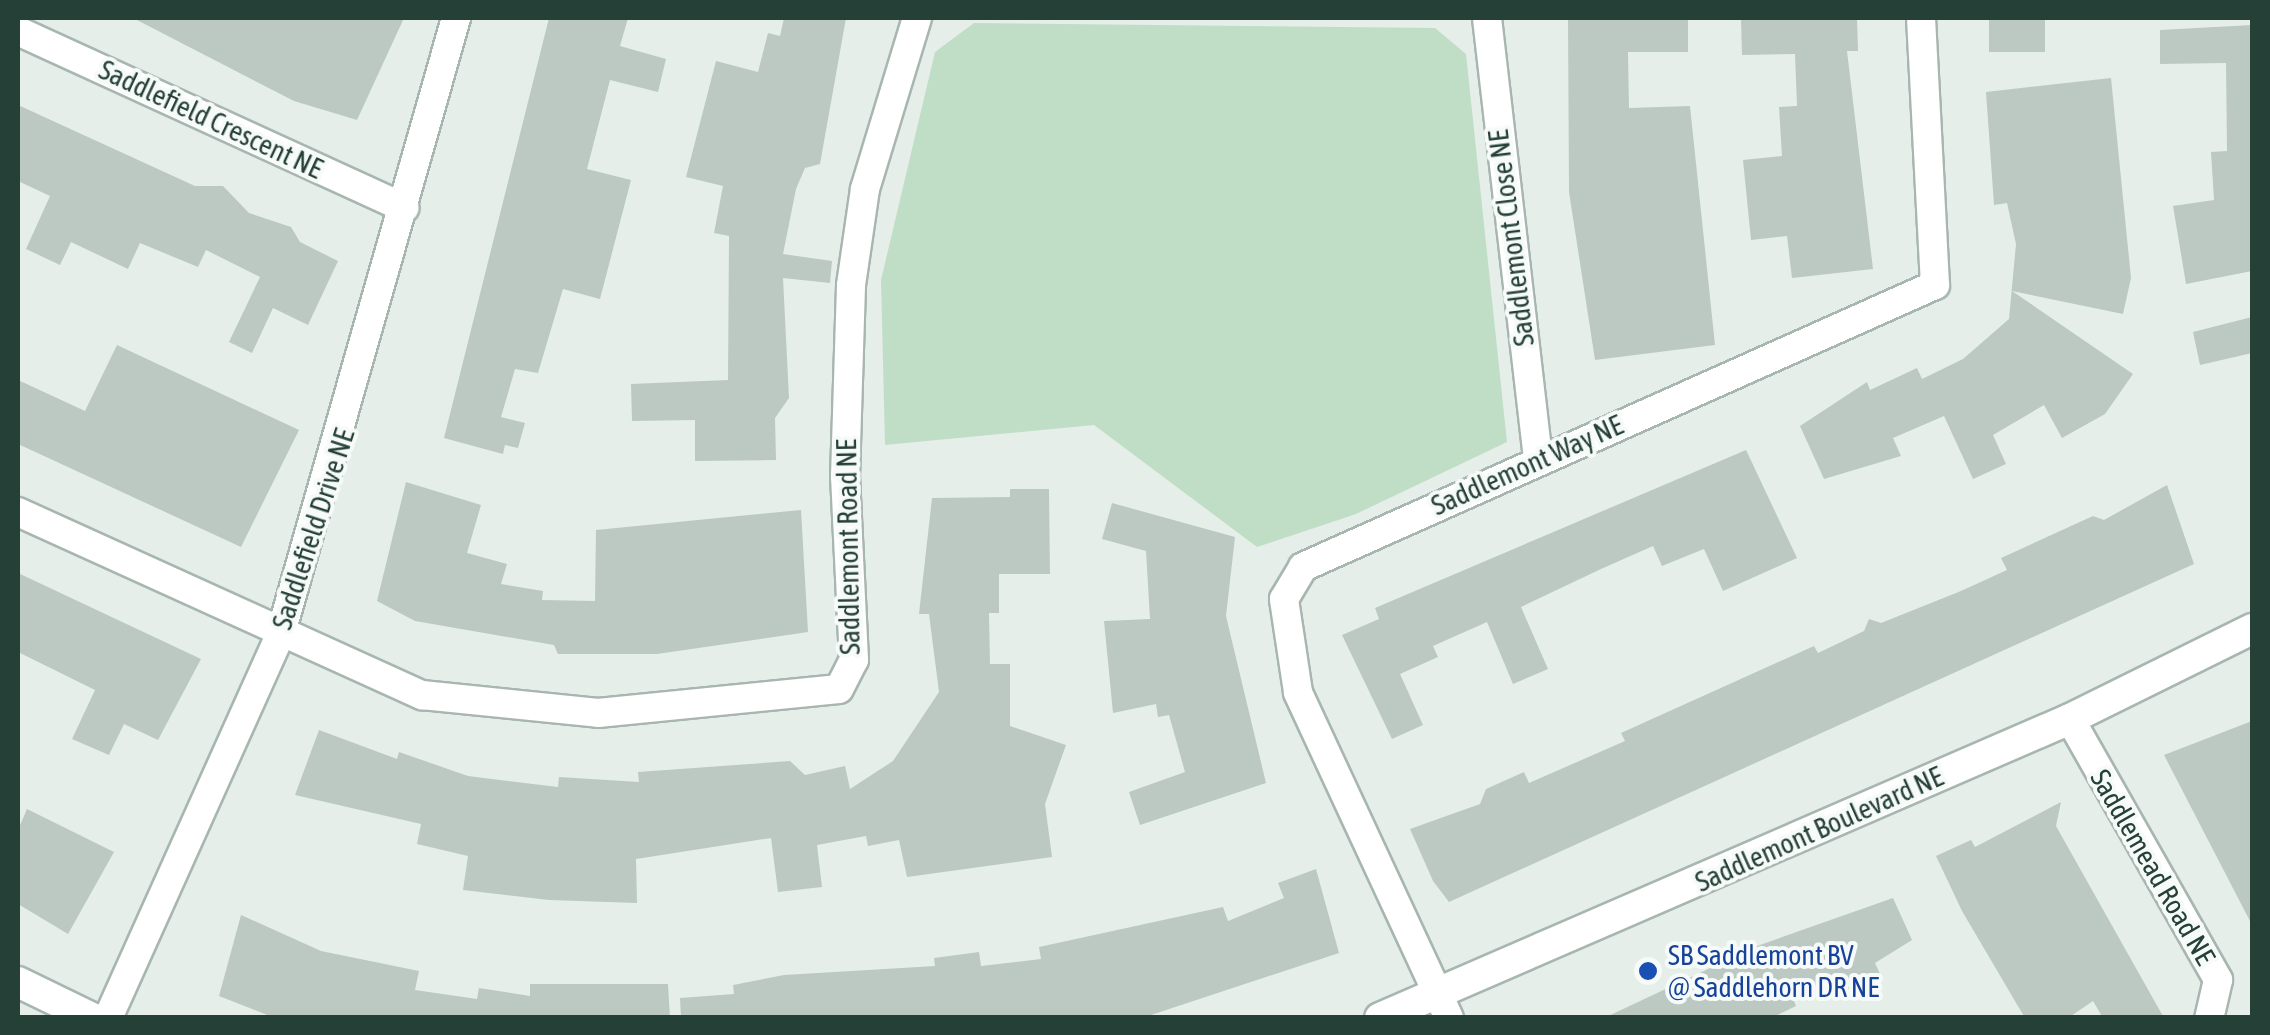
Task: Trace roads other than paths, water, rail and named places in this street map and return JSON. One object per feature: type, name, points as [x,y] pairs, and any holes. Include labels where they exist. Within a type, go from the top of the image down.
[{"type":"street","name":"Saddlefield Drive NE","points":[[108,1018],[280,636],[456,18]]},
{"type":"street","name":"Saddlemont Road NE","points":[[280,636],[422,694],[598,712],[839,689],[854,660],[844,477],[851,285],[865,189],[917,18]]},
{"type":"street","name":"Saddlemont Close NE","points":[[1487,18],[1538,458]]},
{"type":"street","name":"Saddlemont Way NE","points":[[1444,1008],[1298,692],[1284,600],[1303,567],[1538,458],[1936,285],[1920,18]]},
{"type":"street","name":"Saddlefield Crescent NE","points":[[18,31],[404,208]]},
{"type":"street","points":[[18,512],[280,636]]},
{"type":"street","name":"Saddlemont Boulevard NE","points":[[1380,1018],[1444,1008],[2070,718],[2252,629]]},
{"type":"street","name":"Saddlemead Road NE","points":[[2070,718],[2218,980],[2209,1018]]},
{"type":"street","points":[[18,982],[92,1018]]},
{"type":"place","name":"SB Saddlemont BV @ Saddlehorn DR NE","points":[[1648,971]]}]
